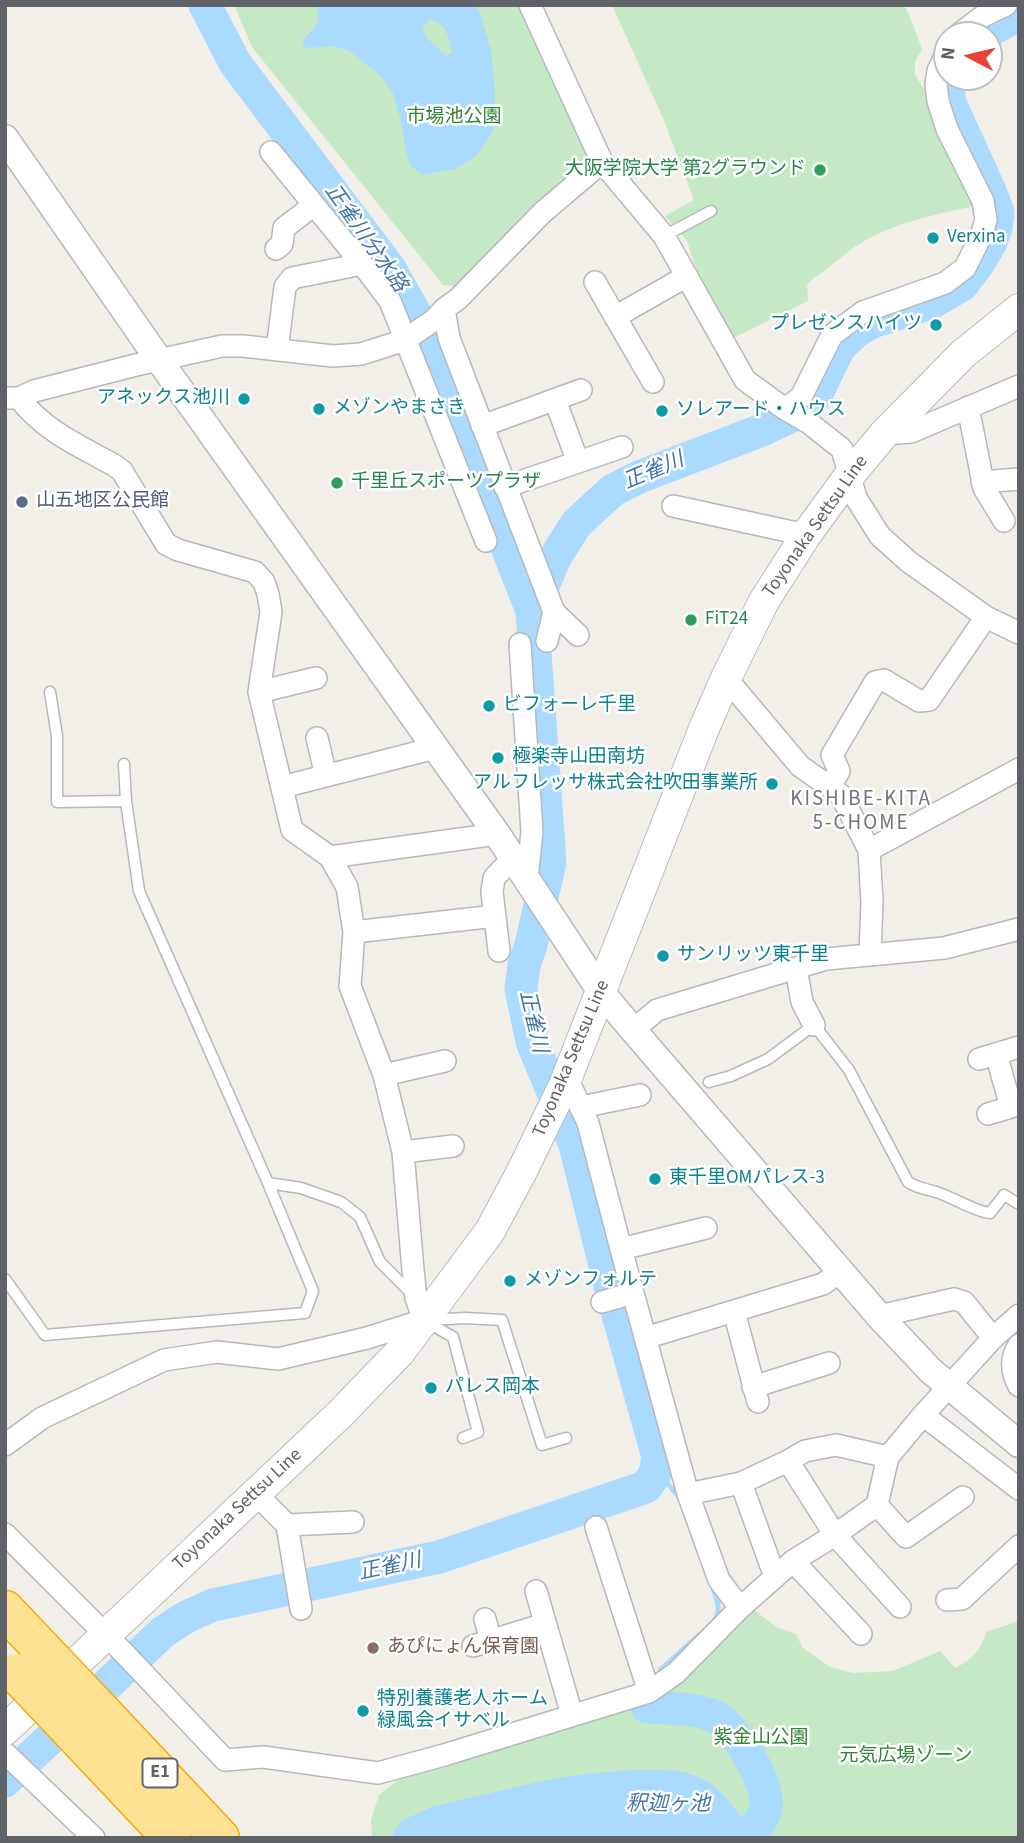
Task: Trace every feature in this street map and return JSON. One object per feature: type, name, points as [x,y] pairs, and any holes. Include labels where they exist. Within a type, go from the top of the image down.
[{"type":"highway","name":"E1","points":[[5,1610],[21,1661],[220,1838]]},
{"type":"highway","name":"E1","points":[[86,1721],[172,1838]]},
{"type":"main road","name":"Toyonaka Settsu Line","points":[[5,1730],[115,1643],[256,1494],[391,1361],[420,1309],[490,1231],[547,1122],[570,1090],[601,992],[669,817],[726,678],[764,601],[806,535],[884,434],[963,354],[1019,309]]},
{"type":"street","points":[[530,5],[602,162],[664,236],[739,372],[754,387],[809,423],[842,449],[856,498],[880,536],[909,562],[986,617],[1019,633]]},
{"type":"street","points":[[980,10],[1006,5]]},
{"type":"street","points":[[785,409],[800,397],[832,335],[863,312],[945,283],[965,268],[981,236],[986,220],[983,201],[947,129],[937,91]]},
{"type":"street","points":[[5,138],[159,360],[520,868],[601,992],[879,1316],[949,1388],[1019,1444]]},
{"type":"street","points":[[271,152],[390,301],[409,337],[486,541]]},
{"type":"street","points":[[12,398],[222,346],[333,356],[361,354],[409,337],[458,299],[542,213],[602,162]]},
{"type":"street","points":[[276,249],[282,244],[284,228],[314,205]]},
{"type":"street","points":[[277,350],[285,286],[292,278],[362,264]]},
{"type":"street","points":[[615,317],[687,276]]},
{"type":"street","points":[[595,282],[653,382]]},
{"type":"street","points":[[439,315],[554,612],[578,635]]},
{"type":"street","points":[[884,434],[911,432],[1019,386]]},
{"type":"street","points":[[482,426],[581,390]]},
{"type":"street","points":[[5,1445],[42,1418],[164,1360],[217,1352],[278,1359],[367,1338],[420,1309],[403,1152],[384,1075],[351,986],[354,932],[347,887],[330,857],[292,830],[259,692],[271,612],[264,582],[255,572],[178,550],[166,544],[122,471],[58,434],[12,398]]},
{"type":"street","points":[[555,400],[578,462]]},
{"type":"street","points":[[968,407],[982,482],[1004,521]]},
{"type":"street","points":[[505,486],[622,447]]},
{"type":"street","points":[[982,482],[1019,479]]},
{"type":"street","points":[[673,506],[806,535]]},
{"type":"street","points":[[547,641],[554,612]]},
{"type":"street","points":[[830,787],[839,771],[832,755],[875,682],[884,680],[919,701],[929,700],[986,617]]},
{"type":"street","points":[[520,644],[532,832],[520,868]]},
{"type":"street","points":[[259,692],[316,678]]},
{"type":"street","points":[[726,678],[800,766],[841,795],[869,850],[872,902],[870,955]]},
{"type":"street","points":[[317,738],[326,776]]},
{"type":"street","points":[[282,787],[435,748]]},
{"type":"street","points":[[869,850],[1019,769]]},
{"type":"street","points":[[330,857],[496,834]]},
{"type":"street","points":[[499,951],[492,892],[494,878],[520,868]]},
{"type":"street","points":[[354,932],[495,916]]},
{"type":"street","points":[[633,1030],[657,1010],[826,959],[944,948],[1019,929]]},
{"type":"street","points":[[796,968],[802,1002],[814,1025]]},
{"type":"street","points":[[988,1114],[1011,1107],[988,1057],[1019,1047]]},
{"type":"street","points":[[384,1075],[445,1061]]},
{"type":"street","points":[[570,1090],[640,1095]]},
{"type":"street","points":[[570,1090],[588,1123],[688,1494],[719,1580],[740,1608]]},
{"type":"street","points":[[403,1152],[453,1146]]},
{"type":"street","points":[[621,1249],[706,1228]]},
{"type":"street","points":[[645,1338],[823,1283],[841,1271]]},
{"type":"street","points":[[601,1302],[633,1293]]},
{"type":"street","points":[[879,1316],[954,1299],[964,1302],[993,1338]]},
{"type":"street","points":[[734,1311],[755,1394],[830,1363]]},
{"type":"street","points":[[5,1534],[115,1643],[225,1760],[262,1756],[379,1773],[649,1692],[676,1673],[740,1608],[793,1561],[877,1505],[888,1457],[993,1338],[1019,1315]]},
{"type":"street","points":[[1019,1345],[1012,1364],[1019,1386]]},
{"type":"street","points":[[923,1415],[1019,1489]]},
{"type":"street","points":[[688,1494],[741,1483],[805,1451],[836,1445],[888,1457]]},
{"type":"street","points":[[788,1461],[835,1535],[900,1607]]},
{"type":"street","points":[[741,1483],[775,1577]]},
{"type":"street","points":[[256,1494],[287,1525],[300,1604]]},
{"type":"street","points":[[877,1505],[906,1537],[963,1497]]},
{"type":"street","points":[[287,1525],[353,1522]]},
{"type":"street","points":[[596,1527],[649,1692]]},
{"type":"street","points":[[947,1600],[962,1599],[1019,1546]]},
{"type":"street","points":[[793,1561],[861,1634]]},
{"type":"street","points":[[536,1591],[572,1715]]},
{"type":"street","points":[[485,1619],[482,1643],[545,1624]]},
{"type":"street","points":[[9,1756],[94,1838]]},
{"type":"lane","points":[[664,236],[710,211]]},
{"type":"lane","points":[[50,692],[57,736],[57,802],[126,801]]},
{"type":"lane","points":[[5,1279],[45,1335],[305,1313],[313,1291],[139,891],[126,801],[124,764]]},
{"type":"lane","points":[[709,1082],[731,1076],[768,1059],[814,1025],[849,1070],[908,1182],[953,1198],[981,1212],[990,1213],[1004,1195],[1019,1204]]},
{"type":"lane","points":[[268,1183],[301,1188],[341,1202],[360,1217],[380,1262],[420,1309],[453,1337],[478,1432],[463,1438]]},
{"type":"lane","points":[[420,1309],[465,1318],[502,1320],[542,1445],[566,1438]]},
{"type":"green space","name":"市場池公園","points":[[234,5],[524,5],[596,157],[460,286],[443,285],[252,47]]},
{"type":"green space","name":"大阪学院大学 第2グラウンド","points":[[612,5],[904,5],[922,49],[915,62],[915,74],[928,97],[976,206],[912,221],[881,232],[853,248],[810,281],[807,286],[808,301],[731,339],[694,263],[687,241],[665,216],[694,200],[663,118]]},
{"type":"green space","name":"紫金山公園","points":[[754,1610],[778,1628],[796,1634],[802,1647],[830,1667],[853,1673],[893,1671],[940,1651],[955,1668],[975,1654],[986,1632],[1019,1621],[1019,1838],[372,1838],[371,1820],[379,1795],[398,1780],[639,1707],[673,1686]]},
{"type":"water","points":[[316,5],[476,5],[491,50],[495,93],[493,131],[477,155],[455,169],[422,175],[410,165],[393,93],[380,75],[348,50],[333,46],[307,48],[302,44],[317,23]],"holes":[[[430,19],[446,32],[450,42],[452,53],[446,56],[427,38],[422,29]]]},
{"type":"water","name":"釈迦ヶ池","points":[[631,1770],[676,1771],[707,1782],[724,1796],[743,1819],[743,1838],[391,1838],[401,1821],[432,1807],[542,1781]]},
{"type":"waterway","name":"正雀川分水路","points":[[205,5],[235,63],[390,269],[416,315],[532,611]]},
{"type":"waterway","name":"正雀川","points":[[1003,23],[1019,14]]},
{"type":"waterway","name":"正雀川","points":[[5,1781],[163,1632],[186,1617],[213,1605],[439,1557],[646,1487],[655,1474],[658,1457],[610,1286],[575,1145],[532,1042],[521,989],[524,965],[550,862],[532,611],[556,556],[576,524],[613,490],[639,477],[762,430],[806,409],[839,348],[855,332],[872,322],[933,302],[962,285],[990,244],[998,212],[950,103],[948,91]]},
{"type":"waterway","points":[[668,1484],[679,1497]]},
{"type":"waterway","points":[[712,1624],[718,1611],[713,1588]]},
{"type":"waterway","points":[[660,1670],[699,1635]]},
{"type":"waterway","points":[[647,1707],[691,1710],[716,1717],[742,1744],[763,1785],[766,1798],[763,1817],[744,1838]]},
{"type":"place","name":"大阪学院大学 第2グラウンド","points":[[820,170]]},
{"type":"place","name":"Verxina","points":[[933,238]]},
{"type":"place","name":"プレゼンスハイツ","points":[[936,325]]},
{"type":"place","name":"アネックス池川","points":[[244,399]]},
{"type":"place","name":"メゾンやまさき","points":[[319,409]]},
{"type":"place","name":"ソレアード・ハウス","points":[[662,411]]},
{"type":"place","name":"千里丘スポーツプラザ","points":[[337,483]]},
{"type":"place","name":"山五地区公民館","points":[[22,502]]},
{"type":"place","name":"FiT24","points":[[691,620]]},
{"type":"place","name":"ビフォーレ千里","points":[[489,706]]},
{"type":"place","name":"極楽寺山田南坊","points":[[498,758]]},
{"type":"place","name":"アルフレッサ株式会社吹田事業所","points":[[772,784]]},
{"type":"place","name":"サンリッツ東千里","points":[[663,956]]},
{"type":"place","name":"東千里OMパレス-3","points":[[655,1179]]},
{"type":"place","name":"メゾンフォルテ","points":[[510,1281]]},
{"type":"place","name":"パレス岡本","points":[[431,1388]]},
{"type":"place","name":"あぴにょん保育園","points":[[373,1648]]},
{"type":"place","name":"特別養護老人ホーム 緑風会イサベル","points":[[363,1711]]},
{"type":"district","name":"KISHIBE-KITA 5-CHOME","points":[[861,812]]},
{"type":"park label","name":"元気広場ゾーン","points":[[906,1757]]}]
